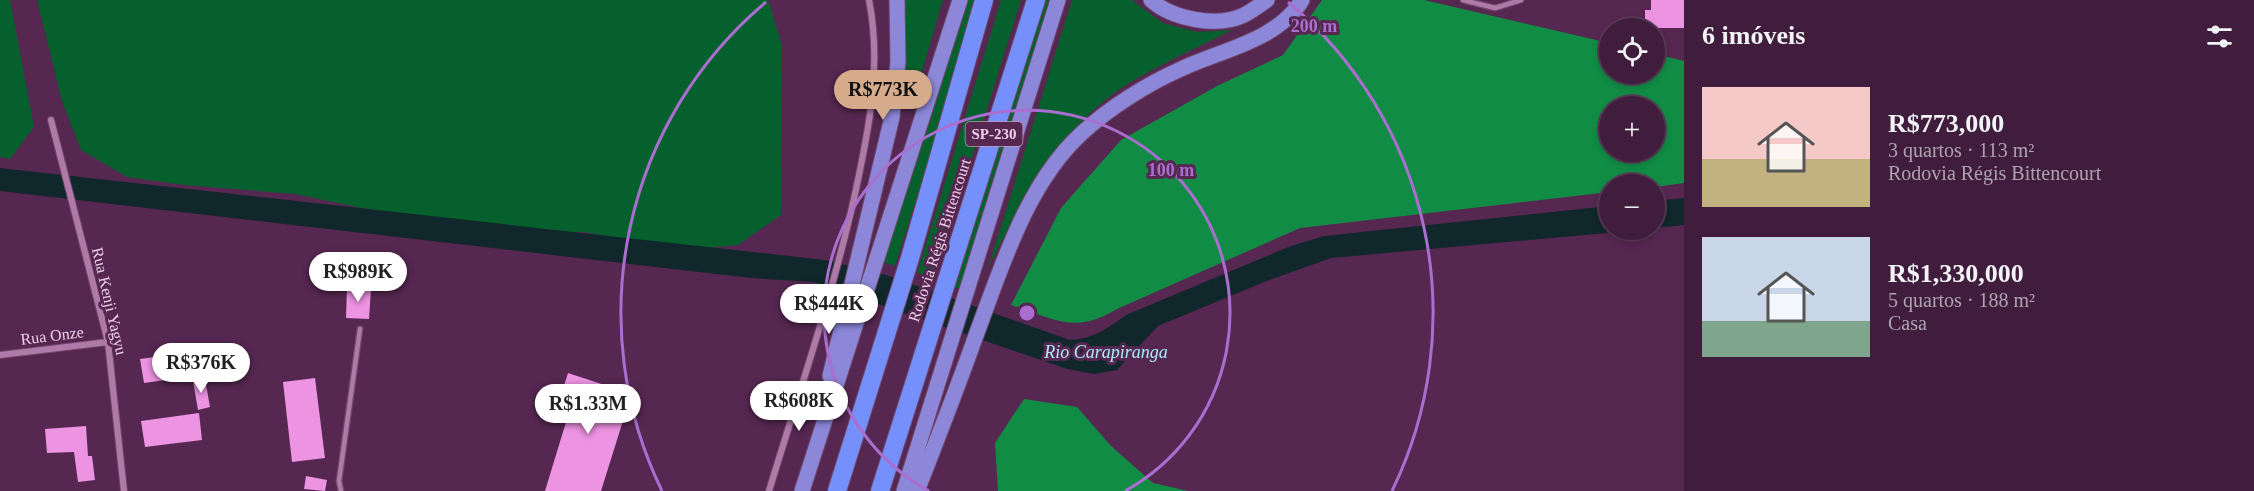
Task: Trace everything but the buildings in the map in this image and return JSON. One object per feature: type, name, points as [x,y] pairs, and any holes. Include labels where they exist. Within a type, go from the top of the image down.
[{"type":"highway","name":"Rodovia Régis Bittencourt","points":[[837,491],[910,258],[984,0]]},
{"type":"highway","name":"Rodovia Régis Bittencourt","points":[[880,491],[1036,0]]},
{"type":"main road","points":[[801,491],[896,93],[899,27],[897,0]]},
{"type":"main road","points":[[801,491],[960,0]]},
{"type":"main road","points":[[904,491],[1058,0]]},
{"type":"main road","points":[[1151,0],[1170,12],[1218,21],[1242,16],[1267,0]]},
{"type":"main road","points":[[917,491],[1011,242],[1036,194],[1081,134],[1126,101],[1180,69],[1235,48],[1274,28],[1302,0]]},
{"type":"street","points":[[769,491],[845,239],[874,101],[875,54],[869,0]]},
{"type":"street","name":"Rua Kenji Yagyu","points":[[51,120],[108,342],[124,491]]},
{"type":"street","name":"Rua Onze","points":[[0,355],[108,342]]},
{"type":"lane","points":[[1463,0],[1495,8],[1521,0]]},
{"type":"lane","points":[[341,491],[339,481],[360,329]]},
{"type":"green space","points":[[0,0],[10,0],[34,127],[10,159],[0,157]]},
{"type":"green space","points":[[37,0],[768,0],[782,46],[781,215],[738,245],[686,250],[584,232],[530,232],[371,210],[295,194],[184,185],[127,177],[81,150],[62,101]]},
{"type":"green space","points":[[905,0],[943,0],[911,108],[905,93]]},
{"type":"green space","points":[[966,0],[980,0],[895,266],[883,262]]},
{"type":"green space","points":[[1001,0],[1021,0],[934,279],[917,273]]},
{"type":"green space","points":[[1042,0],[1052,0],[962,289],[951,286]]},
{"type":"green space","points":[[1072,0],[1132,0],[1163,23],[1197,32],[1232,30],[1131,82],[1106,99],[1084,119],[1046,164],[988,268]]},
{"type":"green space","points":[[1322,0],[1424,0],[1599,41],[1599,84],[1665,84],[1665,56],[1684,61],[1684,183],[1665,186],[1665,174],[1599,174],[1599,193],[1300,228],[1102,317],[1088,321],[1064,322],[1011,305],[1061,208],[1121,140],[1217,86],[1283,55]]},
{"type":"green space","points":[[1024,399],[1077,407],[1111,446],[1153,483],[1188,491],[998,491],[995,443]]},
{"type":"water","name":"Rio Carapiranga","points":[[0,168],[825,260],[886,275],[1070,340],[1093,335],[1126,315],[1291,246],[1324,236],[1599,207],[1599,234],[1331,258],[1269,280],[1158,326],[1117,370],[1094,374],[1067,369],[814,282],[751,278],[0,191]]},
{"type":"water","points":[[1684,198],[1684,225],[1665,227],[1665,200]]}]
